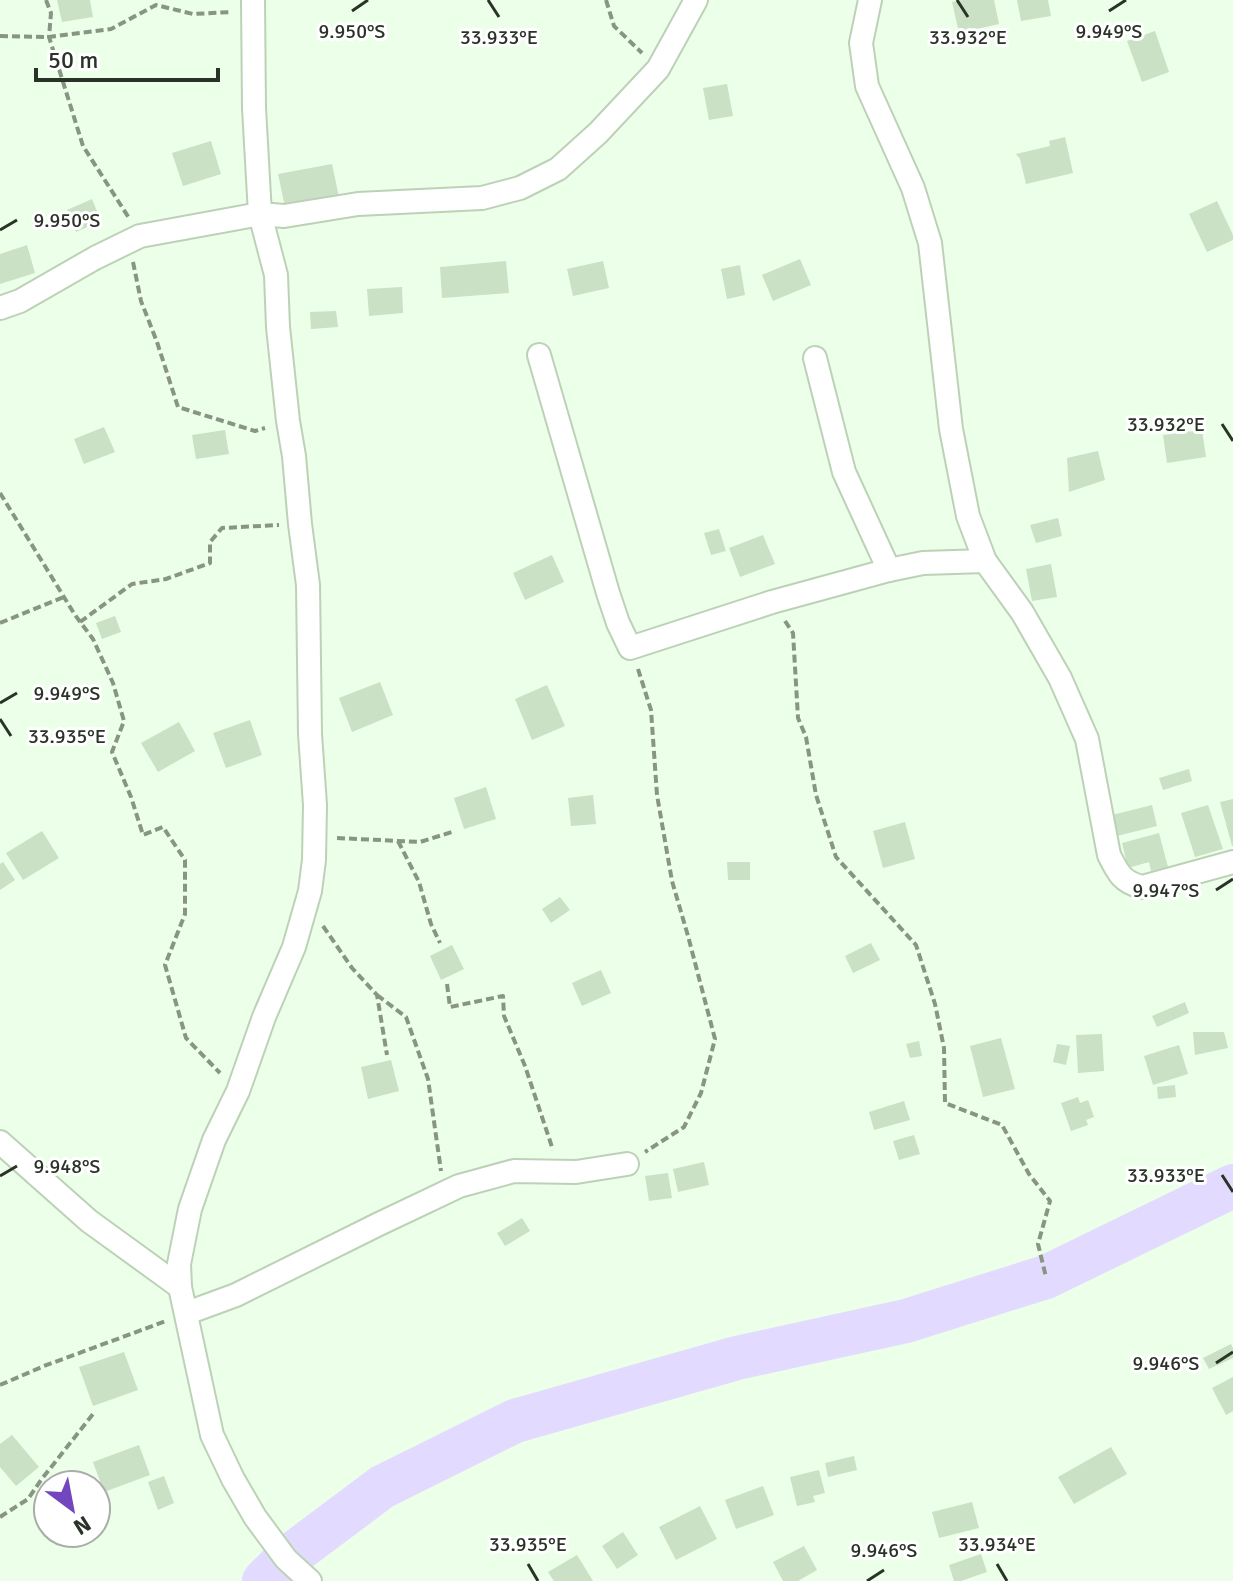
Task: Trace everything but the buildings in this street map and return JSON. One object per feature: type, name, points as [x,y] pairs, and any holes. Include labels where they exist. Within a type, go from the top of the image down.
[{"type":"street","points":[[0,308],[20,301],[140,236],[260,214],[284,216],[358,204],[482,198],[520,188],[558,169],[598,133],[658,69],[696,0]]},
{"type":"street","points":[[870,0],[861,43],[867,86],[913,188],[930,243],[951,429],[968,516],[985,561],[1022,612],[1060,678],[1087,739],[1109,855],[1117,872],[1129,884],[1142,887],[1233,862]]},
{"type":"street","points":[[253,6],[254,108],[260,214],[276,275],[278,327],[308,585],[314,860],[310,891],[294,947],[264,1017],[238,1091],[214,1140],[190,1209],[179,1264],[180,1287],[212,1435],[255,1517],[286,1559],[310,1581]]},
{"type":"street","points":[[539,355],[608,593],[618,623],[632,647],[772,602],[889,570],[923,563],[985,561]]},
{"type":"street","points":[[815,358],[844,472],[889,570]]},
{"type":"street","points":[[0,1142],[89,1221],[180,1287]]},
{"type":"street","points":[[187,1313],[236,1295],[459,1186],[514,1171],[576,1172],[627,1164]]},
{"type":"path","points":[[46,0],[51,13],[49,37],[83,146],[140,236],[132,259],[141,301],[178,407],[255,431],[288,421]]},
{"type":"path","points":[[606,0],[614,26],[658,69]]},
{"type":"path","points":[[0,36],[49,37],[111,29],[156,5],[193,14],[253,6]]},
{"type":"path","points":[[0,493],[93,639],[113,683],[124,721],[112,752],[143,835],[163,827],[185,860],[185,914],[165,965],[186,1038],[238,1091]]},
{"type":"path","points":[[80,622],[132,584],[166,579],[210,563],[210,542],[222,528],[300,524]]},
{"type":"path","points":[[0,623],[64,597]]},
{"type":"path","points":[[772,602],[793,633],[798,718],[806,737],[816,795],[836,857],[916,945],[935,1004],[944,1048],[945,1103],[1002,1125],[1029,1174],[1050,1201],[1038,1244],[1046,1277]]},
{"type":"path","points":[[627,1164],[684,1127],[701,1093],[715,1039],[672,881],[657,795],[651,710],[632,647]]},
{"type":"path","points":[[314,837],[420,842],[452,832]]},
{"type":"path","points":[[398,841],[419,882],[440,943]]},
{"type":"path","points":[[310,891],[316,916],[352,968],[377,995],[406,1017],[428,1079],[444,1193]]},
{"type":"path","points":[[447,984],[450,1007],[503,996],[504,1016],[525,1066],[560,1172]]},
{"type":"path","points":[[377,995],[387,1055]]},
{"type":"path","points":[[0,1385],[187,1313]]},
{"type":"path","points":[[0,1517],[28,1499],[93,1414]]},
{"type":"waterway","points":[[264,1581],[286,1559],[382,1487],[515,1421],[737,1358],[906,1321],[1046,1277],[1233,1186]]}]
